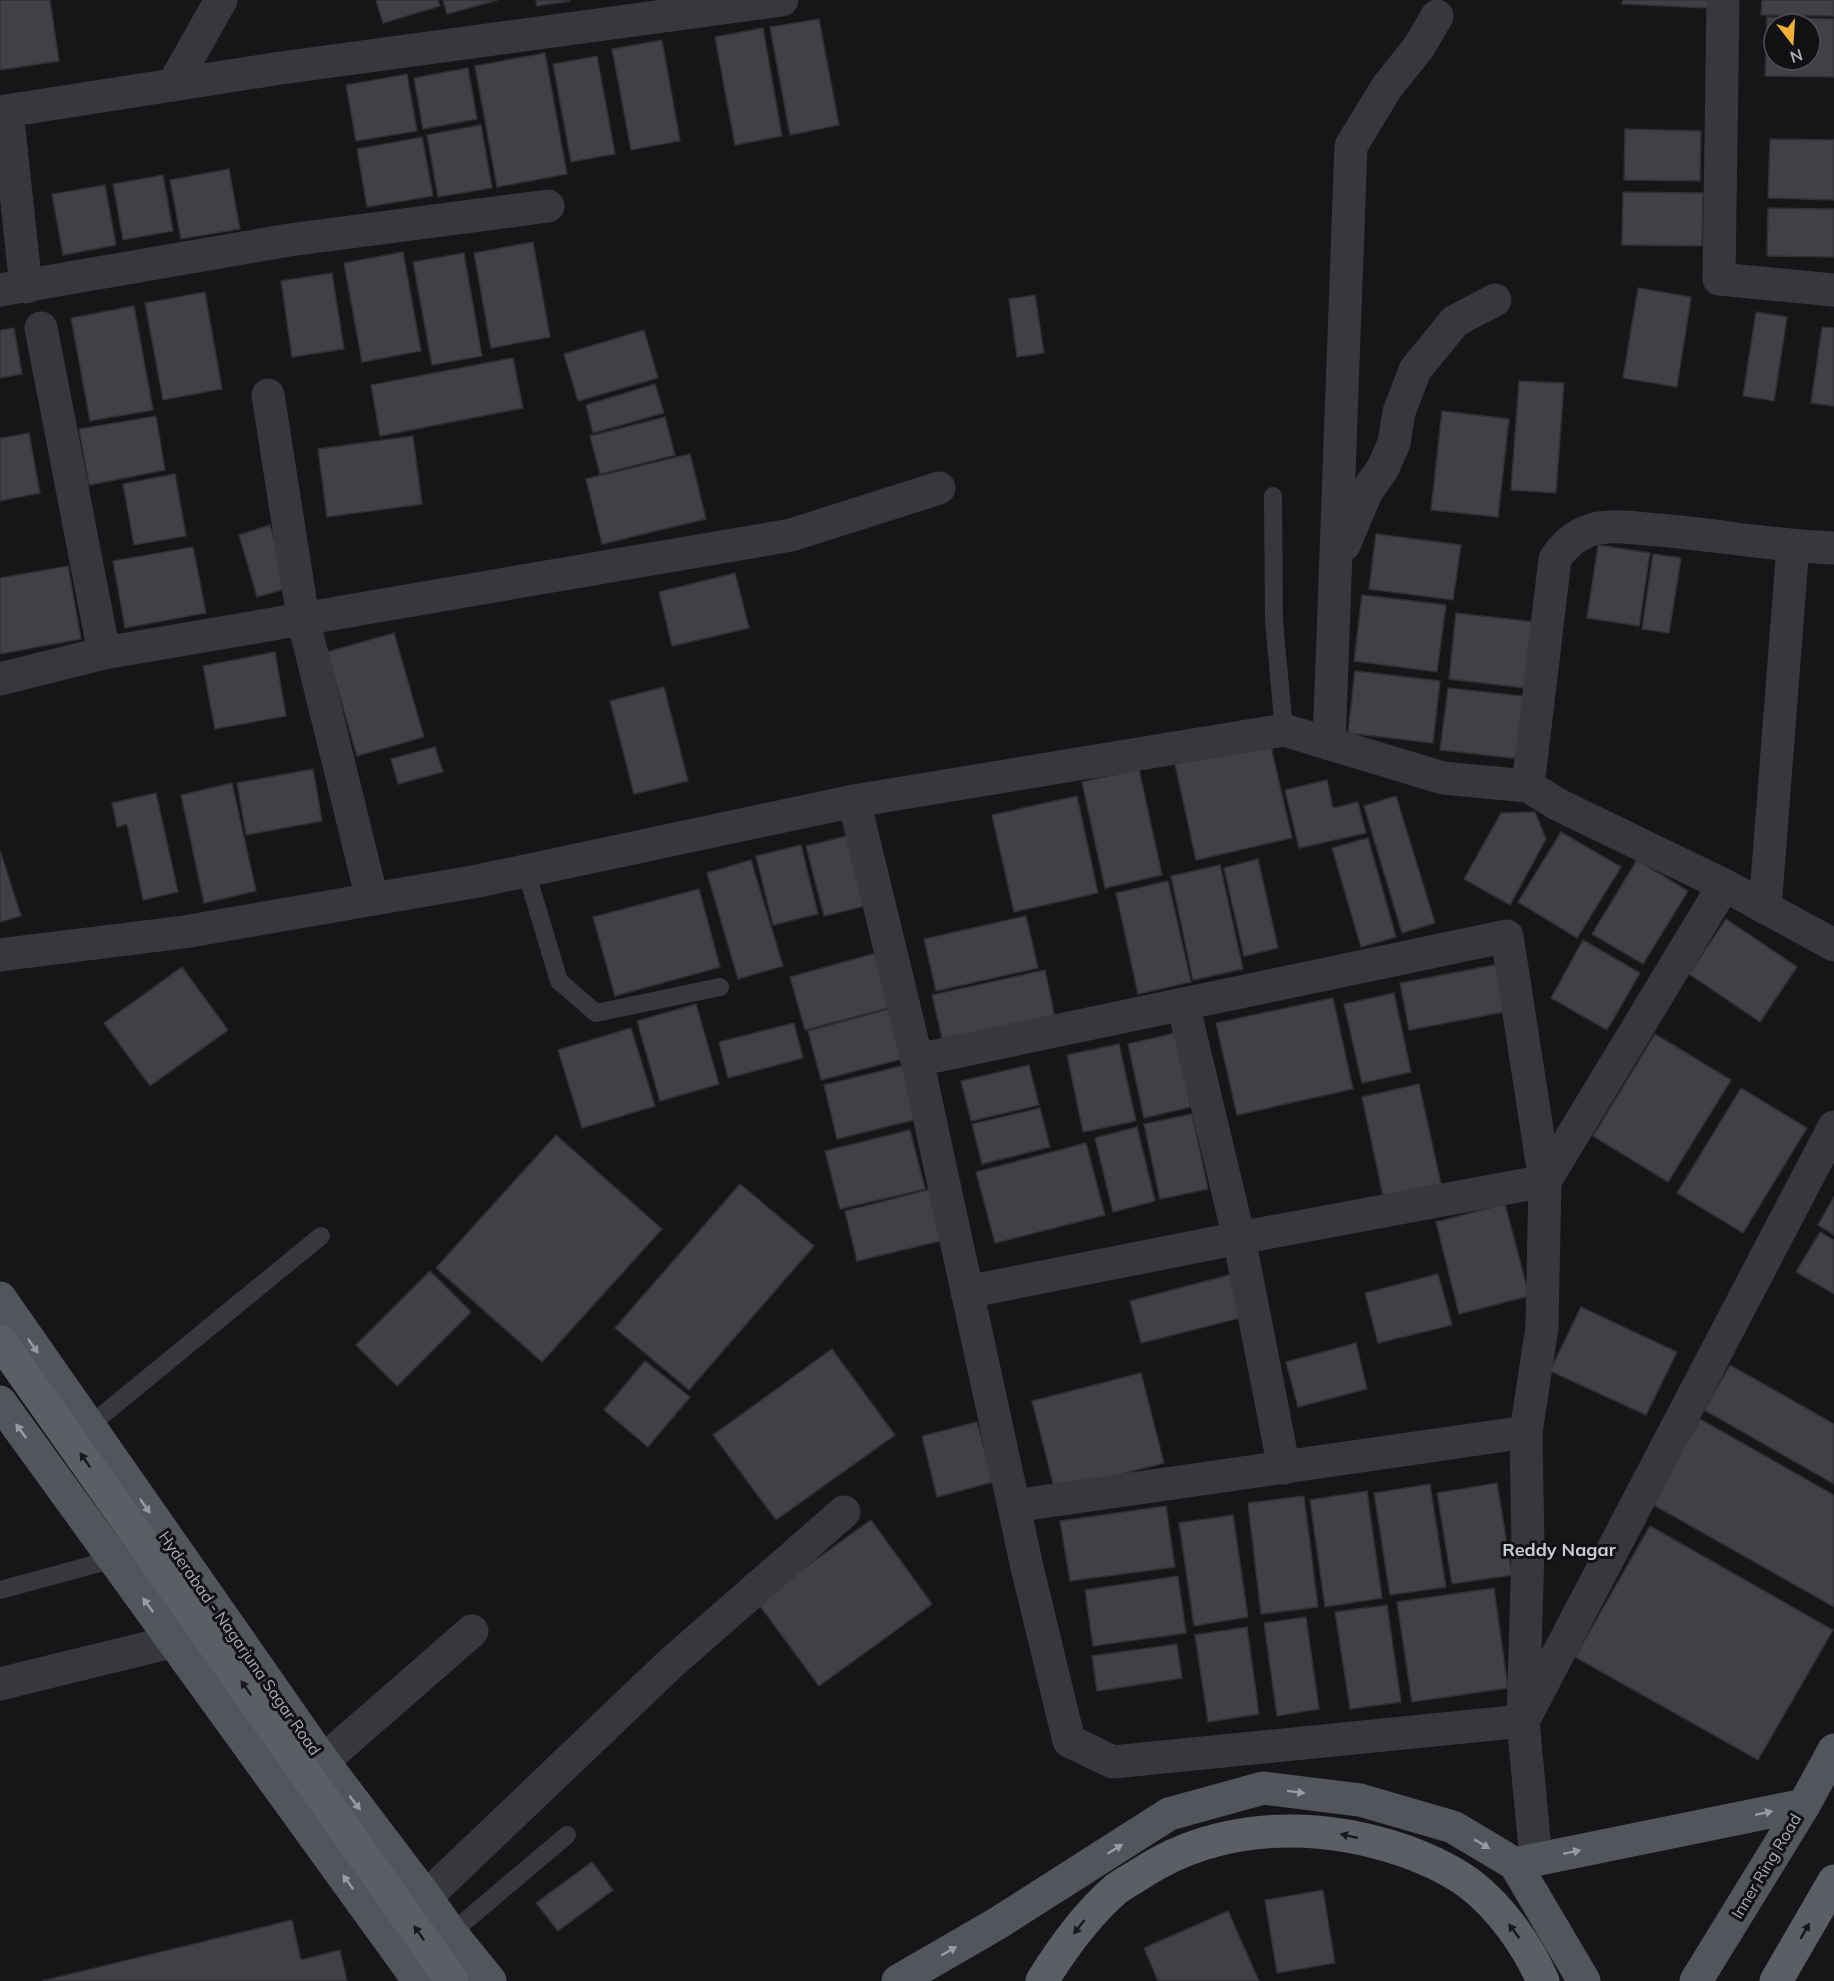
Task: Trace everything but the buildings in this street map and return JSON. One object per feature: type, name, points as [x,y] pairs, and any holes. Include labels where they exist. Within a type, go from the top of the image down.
[{"type":"highway","points":[[0,1341],[452,1981]]},
{"type":"highway","points":[[1048,1972],[1081,1923],[1117,1888],[1155,1864],[1199,1844],[1244,1834],[1292,1830],[1339,1834],[1384,1844],[1427,1859],[1470,1884],[1502,1915],[1532,1955],[1543,1981]]},
{"type":"highway","points":[[1776,1981],[1834,1881]]},
{"type":"main road","name":"Hyderabad - Nagarjuna Sagar Road","points":[[0,1298],[323,1761],[451,1933],[494,1978]]},
{"type":"main road","points":[[0,1402],[419,1981]]},
{"type":"main road","name":"Inner Ring Road","points":[[1696,1981],[1804,1805],[1834,1750]]},
{"type":"main road","points":[[898,1981],[998,1923],[1169,1815],[1263,1788],[1360,1800],[1453,1827],[1526,1862],[1804,1805]]},
{"type":"main road","points":[[1526,1862],[1584,1981]]},
{"type":"street","points":[[173,85],[221,0]]},
{"type":"street","points":[[548,206],[289,240],[13,289],[4,112],[293,66],[782,0]]},
{"type":"street","points":[[1723,0],[1719,279],[1834,290]]},
{"type":"street","points":[[1329,744],[1351,146],[1388,87],[1419,47],[1437,16]]},
{"type":"street","points":[[1337,561],[1368,490],[1383,468],[1394,443],[1399,412],[1415,370],[1455,321],[1495,300]]},
{"type":"street","points":[[41,328],[104,653]]},
{"type":"street","points":[[268,395],[303,618],[372,899]]},
{"type":"street","points":[[0,679],[104,653],[791,536],[939,488]]},
{"type":"street","points":[[1528,786],[1555,559],[1563,546],[1576,537],[1593,530],[1612,526],[1693,533],[1793,546],[1834,548]]},
{"type":"street","points":[[1765,908],[1793,546]]},
{"type":"street","points":[[0,955],[184,932],[526,871],[854,801],[1284,730],[1443,778],[1528,786],[1557,804],[1724,885],[1834,945]]},
{"type":"street","points":[[854,801],[917,1060],[1014,1506],[1069,1741],[1113,1762],[1523,1721]]},
{"type":"street","points":[[967,1292],[1545,1181],[1724,885]]},
{"type":"street","points":[[917,1060],[1507,936],[1545,1181],[1542,1327],[1527,1432],[1528,1549],[1523,1721],[1526,1862]]},
{"type":"street","points":[[1182,1004],[1239,1238],[1284,1467]]},
{"type":"street","points":[[1523,1721],[1834,1127]]},
{"type":"street","points":[[1014,1506],[1527,1432]]},
{"type":"street","points":[[426,1897],[670,1664],[844,1512]]},
{"type":"street","points":[[323,1761],[472,1630]]},
{"type":"street","points":[[0,1684],[175,1641]]},
{"type":"lane","points":[[1273,496],[1274,621],[1284,730]]},
{"type":"lane","points":[[526,871],[559,981],[596,1013],[720,987]]},
{"type":"lane","points":[[89,1426],[321,1236]]},
{"type":"lane","points":[[0,1590],[114,1559]]},
{"type":"lane","points":[[451,1933],[567,1835]]},
{"type":"district","name":"Reddy Nagar","points":[[1559,1549]]}]
